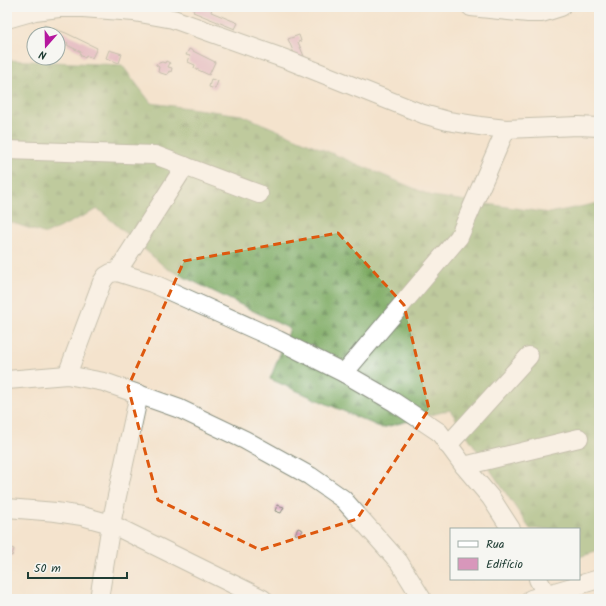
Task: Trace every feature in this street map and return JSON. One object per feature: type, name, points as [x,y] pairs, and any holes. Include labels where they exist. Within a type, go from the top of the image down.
[{"type":"street","points":[[471,7],[542,13],[561,7]]},
{"type":"street","points":[[7,19],[35,11],[59,8],[83,8],[134,12],[173,19],[288,60],[423,114],[448,121],[506,129],[578,126],[599,127]]},
{"type":"street","points":[[344,373],[459,237],[506,129]]},
{"type":"street","points":[[7,150],[155,155],[259,194]]},
{"type":"street","points":[[117,272],[185,166]]},
{"type":"street","points":[[67,376],[102,282],[106,276],[110,273],[117,272],[152,283],[218,312],[344,373],[394,402],[439,432],[464,466],[491,498],[510,528]]},
{"type":"street","points":[[448,445],[529,356]]},
{"type":"street","points":[[7,380],[67,376],[104,382],[180,409],[246,440],[310,476],[343,499],[399,562],[422,599]]},
{"type":"street","points":[[99,599],[111,524],[140,394]]},
{"type":"street","points":[[464,466],[580,438]]},
{"type":"street","points":[[7,508],[56,512],[82,516],[111,524],[263,599]]},
{"type":"street","points":[[538,591],[599,579]]},
{"type":"highlighted area","points":[[338,233],[404,305],[429,409],[357,519],[260,550],[158,500],[128,387],[184,261]]},
{"type":"green space","points":[[7,60],[26,61],[26,66],[66,66],[66,63],[122,65],[151,103],[242,115],[432,196],[549,213],[599,203],[599,551],[580,557],[580,528],[529,528],[450,410],[382,428],[270,379],[290,329],[166,268],[98,209],[46,234],[7,221]]},
{"type":"building","points":[[191,7],[210,7],[212,8],[211,12],[238,23],[235,29],[193,12],[194,10]]},
{"type":"building","points":[[66,33],[97,48],[92,58],[86,55],[85,58],[80,55],[81,52],[67,45],[68,43],[66,42]]},
{"type":"building","points":[[299,35],[301,41],[298,42],[306,61],[296,58],[288,39]]},
{"type":"building","points":[[189,49],[215,62],[209,75],[194,68],[195,65],[188,62],[190,56],[186,55]]},
{"type":"building","points":[[109,50],[122,54],[119,63],[106,58]]},
{"type":"building","points":[[166,61],[170,63],[168,67],[172,68],[171,72],[169,71],[167,75],[158,72],[159,67],[156,65],[162,62],[165,63]]},
{"type":"building","points":[[211,79],[218,81],[215,89],[209,87]]},
{"type":"building","points":[[277,505],[284,507],[281,513],[275,511]]},
{"type":"building","points":[[298,528],[303,530],[300,536],[295,534]]},
{"type":"building","points":[[7,546],[14,549],[12,556],[7,554]]}]
